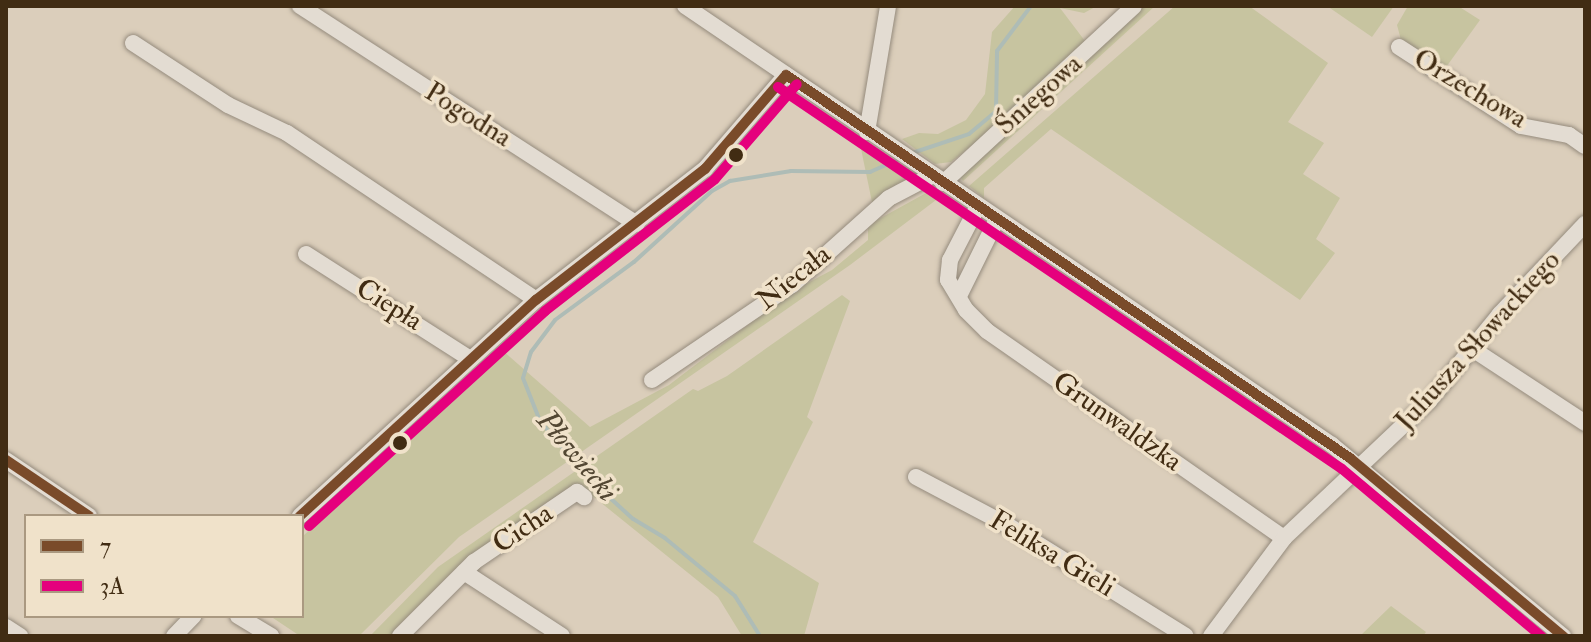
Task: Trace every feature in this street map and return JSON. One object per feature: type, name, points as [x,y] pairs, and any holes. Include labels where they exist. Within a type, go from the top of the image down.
[{"type":"street","name":"Pogodna","points":[[300,6],[637,224]]},
{"type":"street","points":[[685,6],[1358,465],[1563,636]]},
{"type":"street","points":[[867,132],[888,6]]},
{"type":"street","name":"Śniegowa","points":[[933,175],[1134,6]]},
{"type":"street","points":[[133,43],[228,105],[287,133],[536,300]]},
{"type":"street","name":"Orzechowa","points":[[1399,47],[1521,126],[1569,135],[1585,146]]},
{"type":"street","points":[[302,514],[536,300],[705,169],[786,75]]},
{"type":"street","name":"Niecała","points":[[652,380],[792,285],[889,198],[933,175]]},
{"type":"street","name":"Grunwaldzka","points":[[977,208],[950,260],[948,280],[987,331],[1284,538]]},
{"type":"street","points":[[959,296],[996,221]]},
{"type":"street","name":"Juliusza Słowackiego","points":[[1211,636],[1284,538],[1429,401],[1471,348],[1585,224]]},
{"type":"street","name":"Ciepła","points":[[306,254],[470,359]]},
{"type":"street","points":[[1471,348],[1585,423]]},
{"type":"street","points":[[6,460],[86,514]]},
{"type":"street","name":"Feliksa Gieli","points":[[916,477],[1009,526],[1186,636]]},
{"type":"street","name":"Cicha","points":[[400,636],[464,572],[577,492],[584,497]]},
{"type":"street","name":"Cicha","points":[[464,572],[562,636]]},
{"type":"street","points":[[174,636],[191,618]]},
{"type":"street","points":[[241,618],[271,636]]},
{"type":"street","points":[[6,627],[20,636]]},
{"type":"shaded area","points":[[1015,6],[1097,6],[1084,13],[1060,8],[1085,41],[1013,113],[951,162],[935,164],[902,139],[919,133],[938,134],[966,120],[985,94],[992,32]]},
{"type":"shaded area","points":[[1144,6],[1155,6],[963,181],[958,173]]},
{"type":"shaded area","points":[[1175,6],[1249,6],[1328,63],[1288,122],[1324,143],[1303,174],[1340,198],[1316,239],[1335,253],[1300,300],[1051,129],[984,188],[984,198],[969,186]]},
{"type":"shaded area","points":[[1327,6],[1394,6],[1372,37]]},
{"type":"shaded area","points":[[1408,6],[1458,6],[1480,20],[1444,70],[1401,40],[1397,25]]},
{"type":"shaded area","points":[[859,139],[923,177],[873,207]]},
{"type":"shaded area","points":[[937,187],[944,194],[850,265],[459,537],[359,636],[300,636],[273,618],[304,618],[304,535],[501,349],[590,427],[669,385],[791,292],[832,270],[868,240],[868,225]]},
{"type":"shaded area","points":[[842,295],[850,301],[807,417],[813,422],[753,542],[819,583],[804,636],[742,636],[718,597],[579,485],[392,636],[370,636],[438,567],[693,389],[698,391],[727,376]]},
{"type":"shaded area","points":[[1391,606],[1426,632],[1423,636],[1360,636]]},
{"type":"waterway","name":"Płowiecki","points":[[909,154],[969,134],[996,111],[997,51],[1031,6]]},
{"type":"waterway","name":"Płowiecki","points":[[760,636],[735,596],[665,538],[633,519],[586,476],[540,421],[523,378],[531,352],[555,320],[634,262],[712,191],[730,181],[791,171],[870,172],[902,158]]},
{"type":"transit line","name":"7","points":[[786,75],[1350,458],[1563,636]]},
{"type":"transit line","name":"7","points":[[302,514],[536,300],[705,169],[786,75]]},
{"type":"transit line","name":"3A","points":[[309,526],[545,311],[715,179],[797,84]]},
{"type":"transit line","name":"3A","points":[[778,87],[1342,469],[1541,636]]},
{"type":"transit line","name":"7","points":[[6,460],[86,514]]}]
